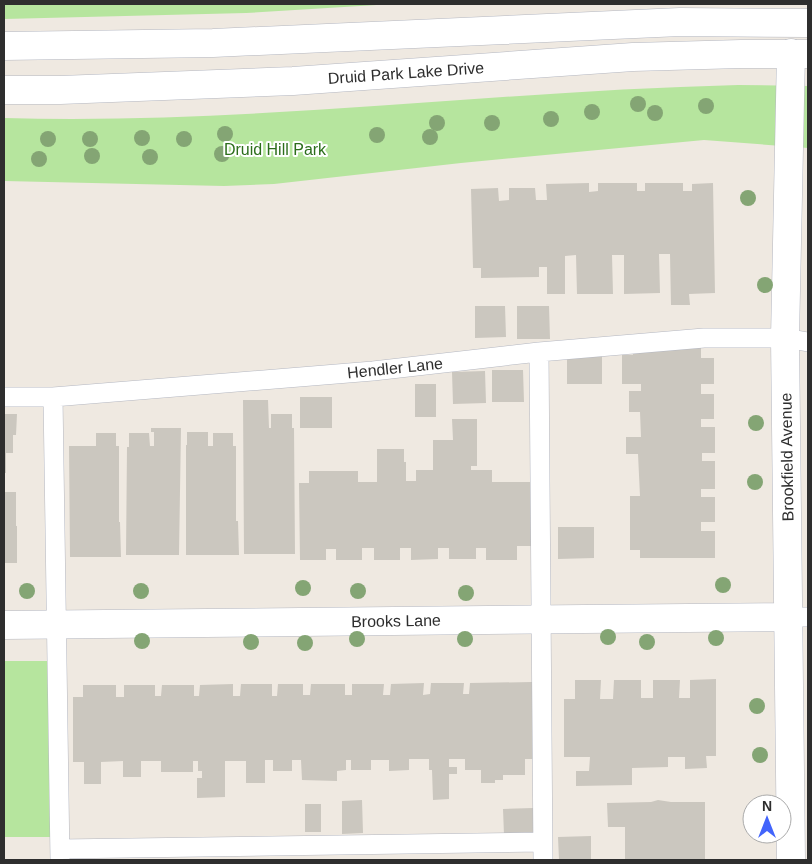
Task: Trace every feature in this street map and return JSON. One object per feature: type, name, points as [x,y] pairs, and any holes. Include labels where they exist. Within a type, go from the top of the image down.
[{"type":"street","points":[[4,46],[212,44],[680,22],[808,23]]},
{"type":"street","name":"Druid Park Lake Drive","points":[[4,90],[60,90],[292,81],[633,57],[800,53]]},
{"type":"street","name":"Brookfield Avenue","points":[[791,860],[798,617],[797,340],[800,53]]},
{"type":"street","name":"Brooks Lane","points":[[4,625],[798,617]]},
{"type":"lane","name":"Hendler Lane","points":[[4,397],[53,397],[373,371],[539,352],[704,338],[797,340]]},
{"type":"lane","points":[[53,397],[60,855],[542,851],[539,352]]},
{"type":"green space","points":[[4,4],[393,4],[246,13],[4,19]]},
{"type":"green space","name":"Druid Hill Park","points":[[738,85],[808,86],[808,148],[704,140],[461,163],[274,184],[224,186],[4,181],[4,118],[188,117],[646,88]]},
{"type":"green space","points":[[4,661],[48,661],[51,837],[4,837]]},
{"type":"building","points":[[589,183],[589,192],[598,191],[598,183],[637,183],[637,191],[645,191],[645,183],[683,183],[683,191],[692,191],[692,184],[713,183],[715,293],[689,294],[690,305],[671,305],[670,254],[659,254],[660,293],[624,294],[624,255],[612,255],[613,294],[577,294],[576,255],[565,256],[565,294],[547,294],[547,267],[539,267],[539,277],[481,278],[481,268],[473,268],[471,189],[498,188],[499,201],[509,200],[509,188],[535,188],[536,200],[547,200],[546,184]]},
{"type":"building","points":[[475,306],[505,306],[506,337],[475,338]]},
{"type":"building","points":[[517,306],[549,306],[550,339],[517,339]]},
{"type":"building","points":[[701,345],[701,358],[714,358],[714,384],[701,384],[701,394],[714,394],[714,419],[701,419],[701,427],[715,427],[715,453],[702,453],[702,461],[715,461],[715,489],[701,489],[701,497],[715,497],[715,522],[701,522],[701,531],[715,531],[715,558],[640,558],[640,550],[630,550],[630,496],[640,496],[638,454],[626,454],[626,437],[641,437],[640,412],[629,412],[629,391],[641,391],[641,384],[622,384],[622,355],[633,355],[632,350]]},
{"type":"building","points":[[602,354],[602,384],[567,384],[567,358]]},
{"type":"building","points":[[492,370],[523,370],[524,402],[492,402]]},
{"type":"building","points":[[485,371],[486,403],[453,404],[452,372]]},
{"type":"building","points":[[415,384],[436,384],[436,417],[415,417]]},
{"type":"building","points":[[300,397],[332,397],[332,428],[300,428]]},
{"type":"building","points":[[243,400],[268,400],[269,428],[271,428],[271,414],[292,414],[292,428],[294,428],[295,554],[244,554]]},
{"type":"building","points":[[4,414],[17,414],[16,435],[13,435],[13,453],[6,453],[6,473],[4,473]]},
{"type":"building","points":[[452,419],[477,419],[477,466],[471,466],[471,470],[492,470],[492,482],[531,482],[531,546],[517,546],[517,560],[486,560],[486,548],[476,548],[476,559],[449,559],[449,548],[438,548],[438,559],[411,560],[411,548],[400,548],[400,560],[374,560],[374,548],[362,548],[362,560],[336,560],[336,549],[326,549],[326,560],[300,560],[299,483],[309,483],[309,471],[358,471],[358,482],[377,482],[377,449],[404,449],[406,481],[416,481],[416,470],[433,470],[433,440],[453,440]]},
{"type":"building","points":[[151,428],[181,428],[179,555],[126,555],[127,447],[129,447],[129,433],[149,433],[150,446],[154,446],[154,432],[151,432]]},
{"type":"building","points":[[187,432],[208,432],[208,446],[213,446],[213,433],[233,433],[233,446],[236,446],[236,521],[238,521],[239,555],[186,555]]},
{"type":"building","points":[[96,433],[116,433],[116,446],[119,446],[121,557],[70,557],[69,446],[96,446]]},
{"type":"building","points":[[4,492],[16,492],[17,563],[4,563]]},
{"type":"building","points":[[558,527],[594,527],[594,558],[558,559]]},
{"type":"building","points":[[716,679],[716,756],[706,756],[707,768],[685,769],[685,757],[668,757],[668,767],[632,768],[632,785],[576,786],[576,771],[589,771],[590,757],[564,757],[564,699],[575,699],[575,680],[601,680],[600,699],[613,699],[614,680],[641,680],[641,698],[653,698],[653,680],[680,680],[679,698],[690,698],[690,680]]},
{"type":"building","points":[[532,682],[533,759],[525,759],[525,775],[503,775],[503,780],[495,780],[495,783],[481,783],[481,770],[465,770],[465,759],[449,759],[449,767],[457,767],[457,774],[449,774],[449,799],[433,800],[432,770],[429,770],[429,759],[409,759],[409,770],[389,771],[389,760],[371,760],[371,770],[351,770],[351,760],[346,760],[346,770],[337,771],[337,781],[302,780],[301,760],[292,760],[292,771],[273,771],[273,760],[265,760],[265,783],[246,783],[246,761],[225,761],[225,797],[197,798],[197,778],[202,778],[202,771],[198,771],[198,761],[193,761],[193,772],[161,772],[161,761],[141,761],[141,777],[123,777],[123,761],[101,762],[101,784],[84,784],[84,762],[73,762],[73,697],[83,697],[83,685],[116,685],[116,697],[124,697],[124,685],[155,685],[155,696],[161,696],[162,685],[194,685],[194,696],[199,696],[200,685],[233,684],[233,696],[240,696],[241,684],[272,684],[272,696],[277,696],[278,684],[303,684],[303,695],[310,695],[311,684],[345,684],[345,695],[352,695],[352,684],[384,684],[383,695],[390,695],[391,684],[424,683],[423,695],[430,694],[431,683],[464,683],[463,694],[469,694],[470,683]]},
{"type":"building","points":[[362,800],[363,833],[342,834],[342,801]]},
{"type":"building","points":[[658,800],[705,802],[705,860],[625,860],[625,827],[608,827],[607,803],[651,802]]},
{"type":"building","points":[[305,804],[321,804],[321,832],[305,832]]},
{"type":"building","points":[[533,808],[534,834],[504,835],[503,809]]},
{"type":"building","points":[[591,836],[591,860],[559,860],[558,837]]}]
